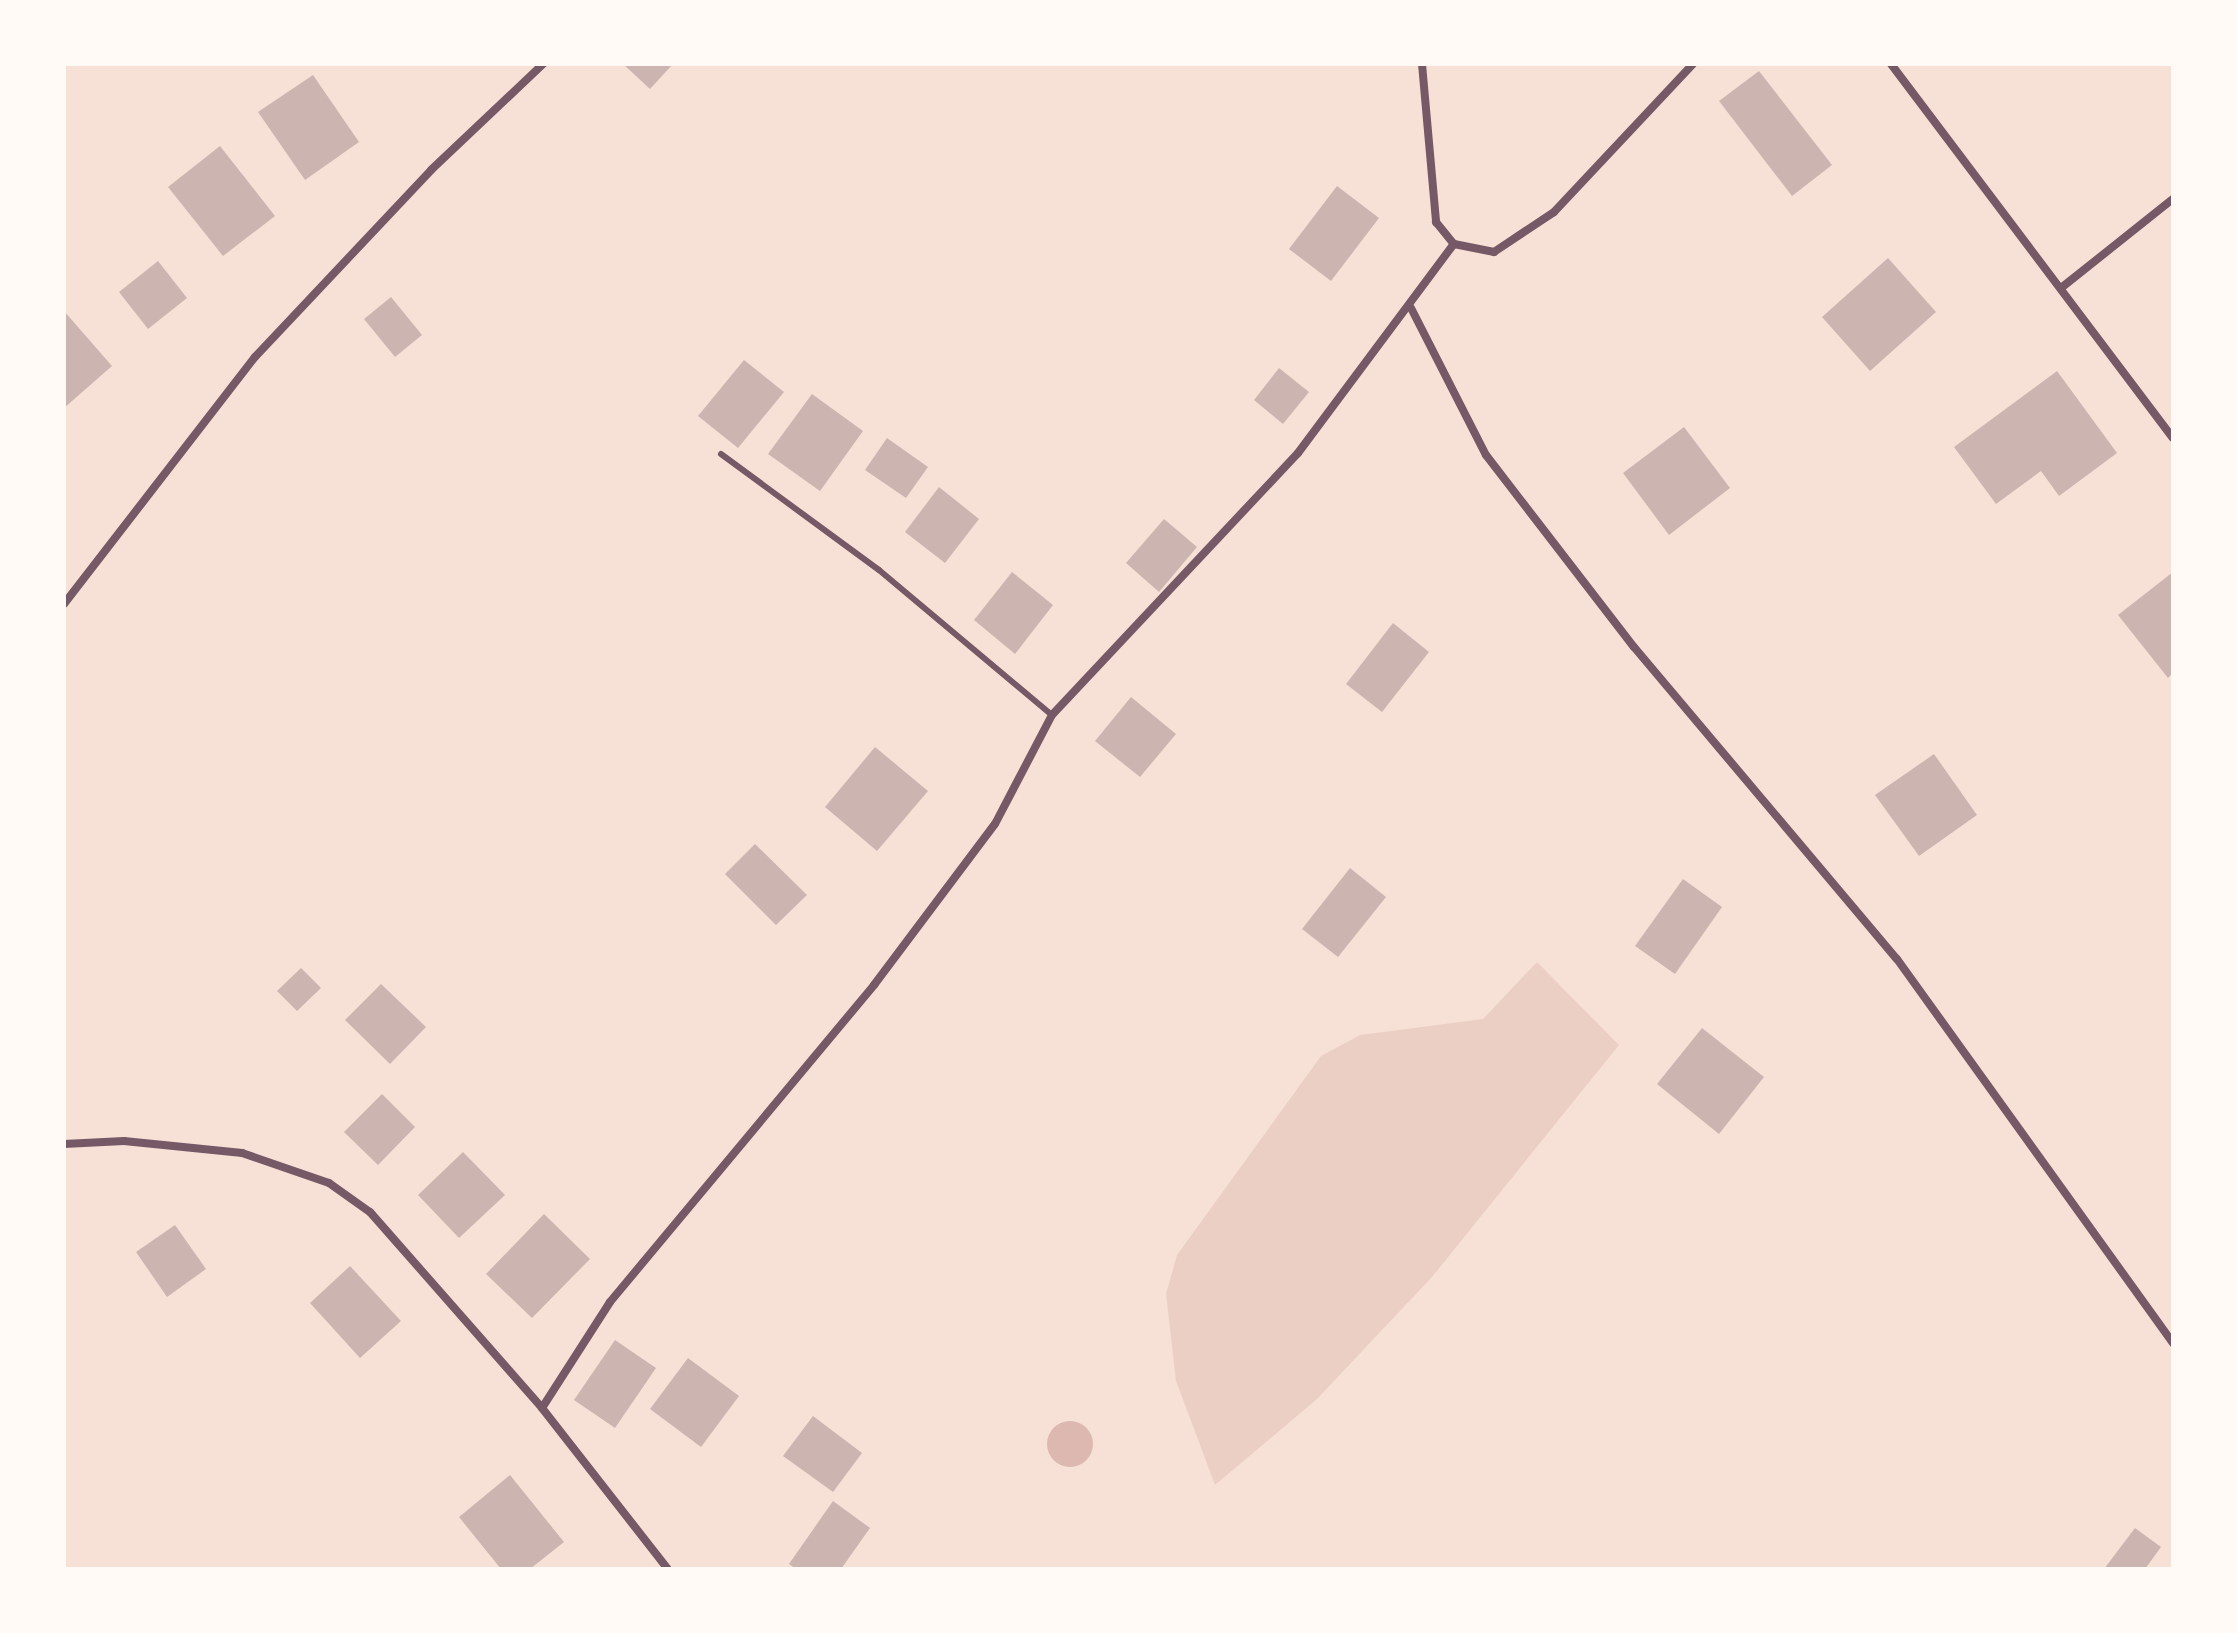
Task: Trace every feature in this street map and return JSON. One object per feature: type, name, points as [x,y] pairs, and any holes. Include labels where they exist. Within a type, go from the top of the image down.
[{"type":"street","points":[[64,604],[255,357],[431,170],[543,64]]},
{"type":"street","points":[[1422,64],[1428,189],[1436,222],[1454,244],[1494,252],[1554,212],[1693,64]]},
{"type":"street","points":[[1891,64],[2173,438]]},
{"type":"street","points":[[2061,288],[2173,199]]},
{"type":"street","points":[[542,1408],[610,1302],[874,985],[995,824],[1052,715],[1298,453],[1411,308],[1454,244]]},
{"type":"street","points":[[1411,308],[1486,455],[1634,647],[1897,959],[2173,1343]]},
{"type":"street","points":[[64,1144],[124,1141],[242,1153],[329,1183],[370,1212],[542,1408],[668,1569]]},
{"type":"lane","points":[[721,454],[879,570],[1052,715]]},
{"type":"shaded area","points":[[1537,962],[1619,1045],[1432,1277],[1317,1399],[1215,1485],[1176,1381],[1166,1294],[1177,1255],[1321,1056],[1360,1035],[1483,1019]]},
{"type":"shaded area","points":[[1070,1421],[1086,1428],[1093,1444],[1086,1460],[1070,1467],[1054,1460],[1047,1444],[1054,1428]]},
{"type":"building","points":[[623,64],[673,64],[650,89]]},
{"type":"building","points":[[1759,71],[1832,165],[1792,196],[1719,101]]},
{"type":"building","points":[[313,75],[359,142],[305,180],[258,112]]},
{"type":"building","points":[[220,146],[275,216],[223,256],[168,187]]},
{"type":"building","points":[[1337,186],[1379,218],[1331,281],[1289,249]]},
{"type":"building","points":[[1888,258],[1936,312],[1870,371],[1822,317]]},
{"type":"building","points":[[158,261],[187,298],[148,329],[119,292]]},
{"type":"building","points":[[391,297],[422,335],[395,357],[364,319]]},
{"type":"building","points":[[64,311],[112,366],[64,408]]},
{"type":"building","points":[[744,360],[784,392],[738,448],[698,416]]},
{"type":"building","points":[[1279,368],[1309,392],[1283,424],[1254,400]]},
{"type":"building","points":[[2057,371],[2117,453],[2059,496],[2041,471],[1996,504],[1954,447]]},
{"type":"building","points":[[812,394],[863,431],[820,491],[768,454]]},
{"type":"building","points":[[1684,427],[1730,488],[1669,535],[1623,473]]},
{"type":"building","points":[[887,438],[928,467],[906,498],[865,470]]},
{"type":"building","points":[[939,487],[979,519],[945,563],[905,532]]},
{"type":"building","points":[[1164,519],[1197,547],[1159,592],[1126,563]]},
{"type":"building","points":[[1012,572],[1053,605],[1015,654],[974,620]]},
{"type":"building","points":[[2173,572],[2173,673],[2168,678],[2118,615]]},
{"type":"building","points":[[1393,623],[1429,652],[1382,712],[1346,684]]},
{"type":"building","points":[[1131,697],[1176,734],[1140,777],[1095,741]]},
{"type":"building","points":[[875,747],[928,791],[877,851],[825,807]]},
{"type":"building","points":[[1934,754],[1977,815],[1919,856],[1875,795]]},
{"type":"building","points":[[755,844],[807,895],[776,925],[725,874]]},
{"type":"building","points":[[1350,868],[1386,897],[1338,957],[1302,929]]},
{"type":"building","points":[[1683,879],[1722,907],[1675,974],[1635,946]]},
{"type":"building","points":[[301,968],[321,988],[297,1011],[277,991]]},
{"type":"building","points":[[381,984],[426,1027],[390,1064],[345,1020]]},
{"type":"building","points":[[1702,1028],[1764,1077],[1719,1134],[1657,1084]]},
{"type":"building","points":[[382,1094],[415,1127],[378,1165],[344,1132]]},
{"type":"building","points":[[463,1152],[505,1195],[459,1238],[418,1195]]},
{"type":"building","points":[[544,1214],[590,1259],[532,1318],[486,1274]]},
{"type":"building","points":[[175,1225],[206,1269],[167,1297],[136,1252]]},
{"type":"building","points":[[350,1266],[401,1321],[360,1358],[310,1303]]},
{"type":"building","points":[[615,1340],[656,1368],[615,1428],[574,1400]]},
{"type":"building","points":[[688,1358],[739,1396],[701,1447],[650,1409]]},
{"type":"building","points":[[813,1416],[862,1453],[833,1492],[783,1456]]},
{"type":"building","points":[[510,1475],[564,1542],[530,1569],[501,1569],[459,1517]]},
{"type":"building","points":[[833,1501],[870,1528],[841,1569],[796,1569],[789,1564]]},
{"type":"building","points":[[2135,1528],[2161,1547],[2145,1569],[2104,1569]]}]
